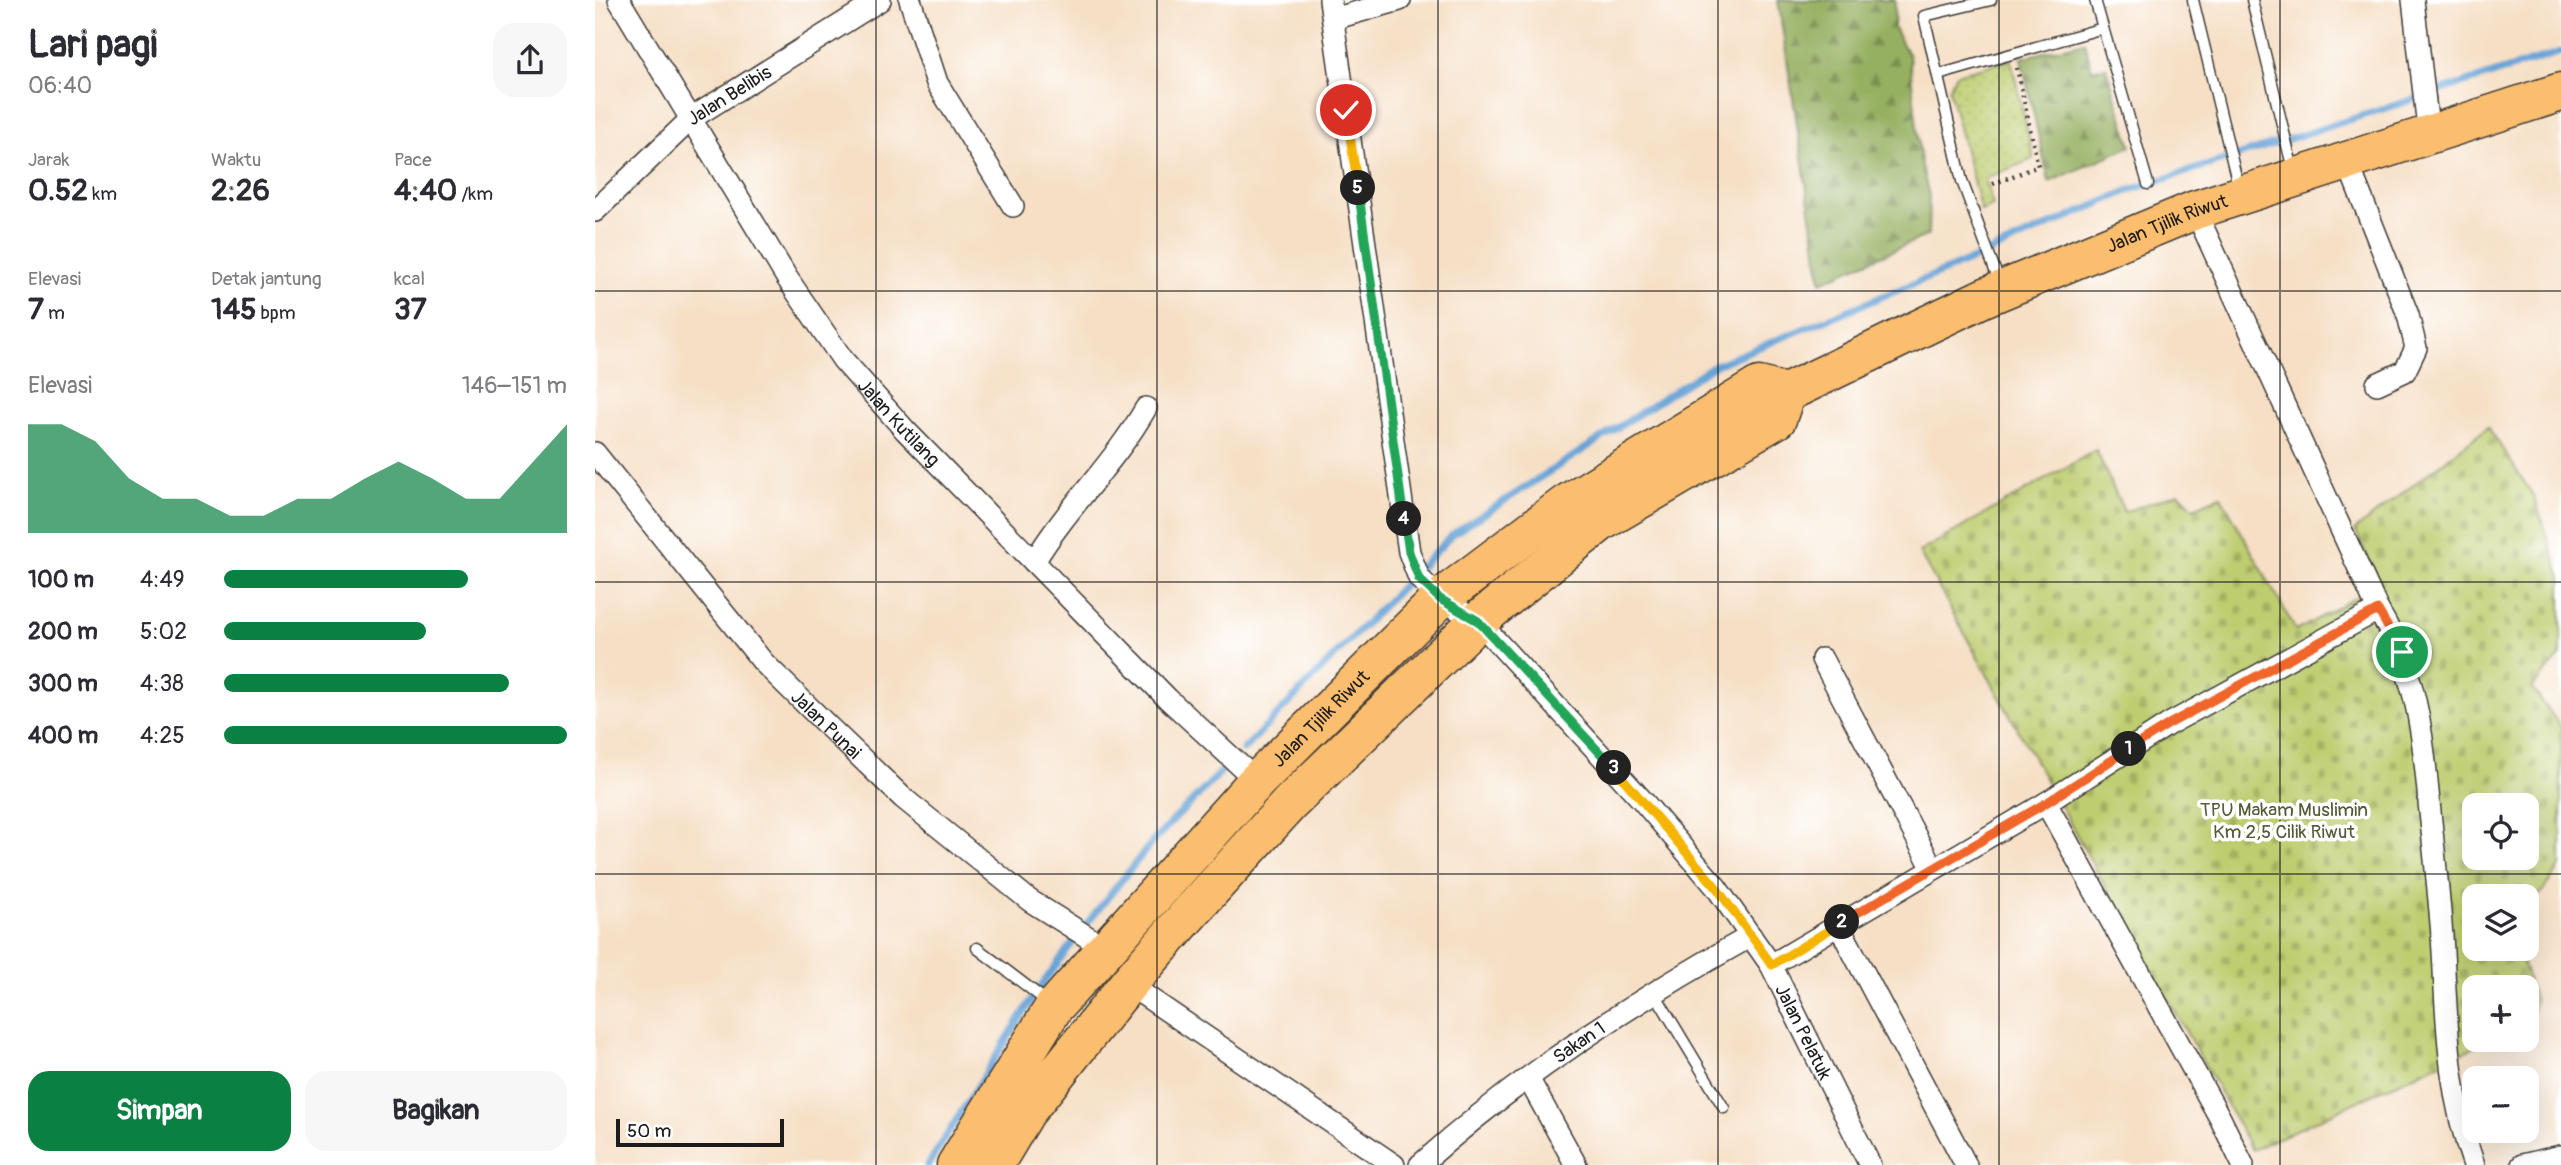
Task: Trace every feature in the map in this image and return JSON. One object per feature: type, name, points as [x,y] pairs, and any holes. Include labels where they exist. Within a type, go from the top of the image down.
[{"type":"highway","name":"Jalan Tjilik Riwut","points":[[956,1165],[1054,1007],[1257,781],[1440,599],[1566,504],[1696,422],[1759,386],[1786,393],[2003,290],[2195,210],[2561,92]]},
{"type":"highway","name":"Jalan Tjilik Riwut","points":[[994,1165],[1026,1112],[1128,984],[1290,803],[1478,621],[1601,522],[1777,419],[1786,393]]},
{"type":"street","name":"Jalan Kutilang","points":[[619,0],[787,278],[843,360],[905,430],[1167,699],[1257,781]]},
{"type":"street","name":"Jalan Belibis","points":[[595,211],[692,118],[880,0]]},
{"type":"street","points":[[910,0],[937,83],[1013,206]]},
{"type":"street","points":[[1331,9],[1400,0]]},
{"type":"street","points":[[2413,0],[2429,136]]},
{"type":"street","name":"Jalan Pelatuk","points":[[1331,9],[1409,552],[1419,579],[1440,599],[1478,621],[1678,841],[1772,965],[1870,1165]]},
{"type":"street","points":[[2347,161],[2408,315],[2416,348],[2405,371],[2377,384]]},
{"type":"street","points":[[2195,210],[2378,610],[2402,652],[2421,719],[2443,948],[2448,1059],[2457,1114],[2474,1165]]},
{"type":"street","points":[[1034,562],[1070,507],[1114,460],[1146,408]]},
{"type":"street","name":"Jalan Punai","points":[[595,453],[763,662],[839,737],[903,799],[1019,892],[1105,948]]},
{"type":"street","points":[[1772,965],[2046,803],[2169,724],[2378,610]]},
{"type":"street","points":[[1822,659],[1933,869]]},
{"type":"street","points":[[2046,803],[2220,1118],[2243,1165]]},
{"type":"street","points":[[1838,924],[1966,1165]]},
{"type":"street","name":"Sakan 1","points":[[1420,1165],[1469,1122],[1528,1078],[1654,992],[1751,936]]},
{"type":"street","points":[[1128,984],[1394,1165]]},
{"type":"street","points":[[1528,1078],[1576,1165]]},
{"type":"street","points":[[2522,1165],[2561,1156]]},
{"type":"lane","points":[[1991,0],[1924,16],[1962,181],[2003,290]]},
{"type":"lane","points":[[2095,0],[2148,184]]},
{"type":"lane","points":[[2193,0],[2241,195]]},
{"type":"lane","points":[[2252,0],[2295,176]]},
{"type":"lane","points":[[1938,75],[2103,28]]},
{"type":"lane","points":[[978,948],[1054,1007]]},
{"type":"lane","points":[[1654,992],[1724,1108]]},
{"type":"path","points":[[1993,184],[2038,166],[2014,53]]},
{"type":"green space","points":[[1778,0],[1895,0],[1894,28],[1909,56],[1921,163],[1929,196],[1928,235],[1821,282]]},
{"type":"green space","points":[[2085,42],[2092,70],[2106,67],[2131,146],[2049,182],[2021,58]]},
{"type":"green space","points":[[2011,60],[2034,159],[1985,178],[1993,206],[1981,211],[1949,89],[1956,74]]},
{"type":"green space","name":"TPU Makam Muslimin Km 2,5 Cilik Riwut","points":[[2488,427],[2534,497],[2561,578],[2561,655],[2532,688],[2561,727],[2561,866],[2539,896],[2539,884],[2462,884],[2462,961],[2522,961],[2526,975],[2462,975],[2464,1052],[2252,1150],[1919,552],[2096,450],[2124,512],[2179,493],[2194,508],[2221,496],[2296,631],[2380,583],[2355,530]]},
{"type":"waterway","points":[[1243,750],[1453,534],[1713,366],[1971,260],[2130,190],[2561,52]]},
{"type":"waterway","points":[[1085,926],[1153,841],[1224,769]]},
{"type":"waterway","points":[[928,1165],[1036,993],[1075,939]]},
{"type":"route","points":[[1346,110],[1409,552],[1419,579],[1440,599],[1478,621],[1555,702],[1716,887],[1772,965],[2046,803],[2169,724],[2378,610],[2402,652]]}]
